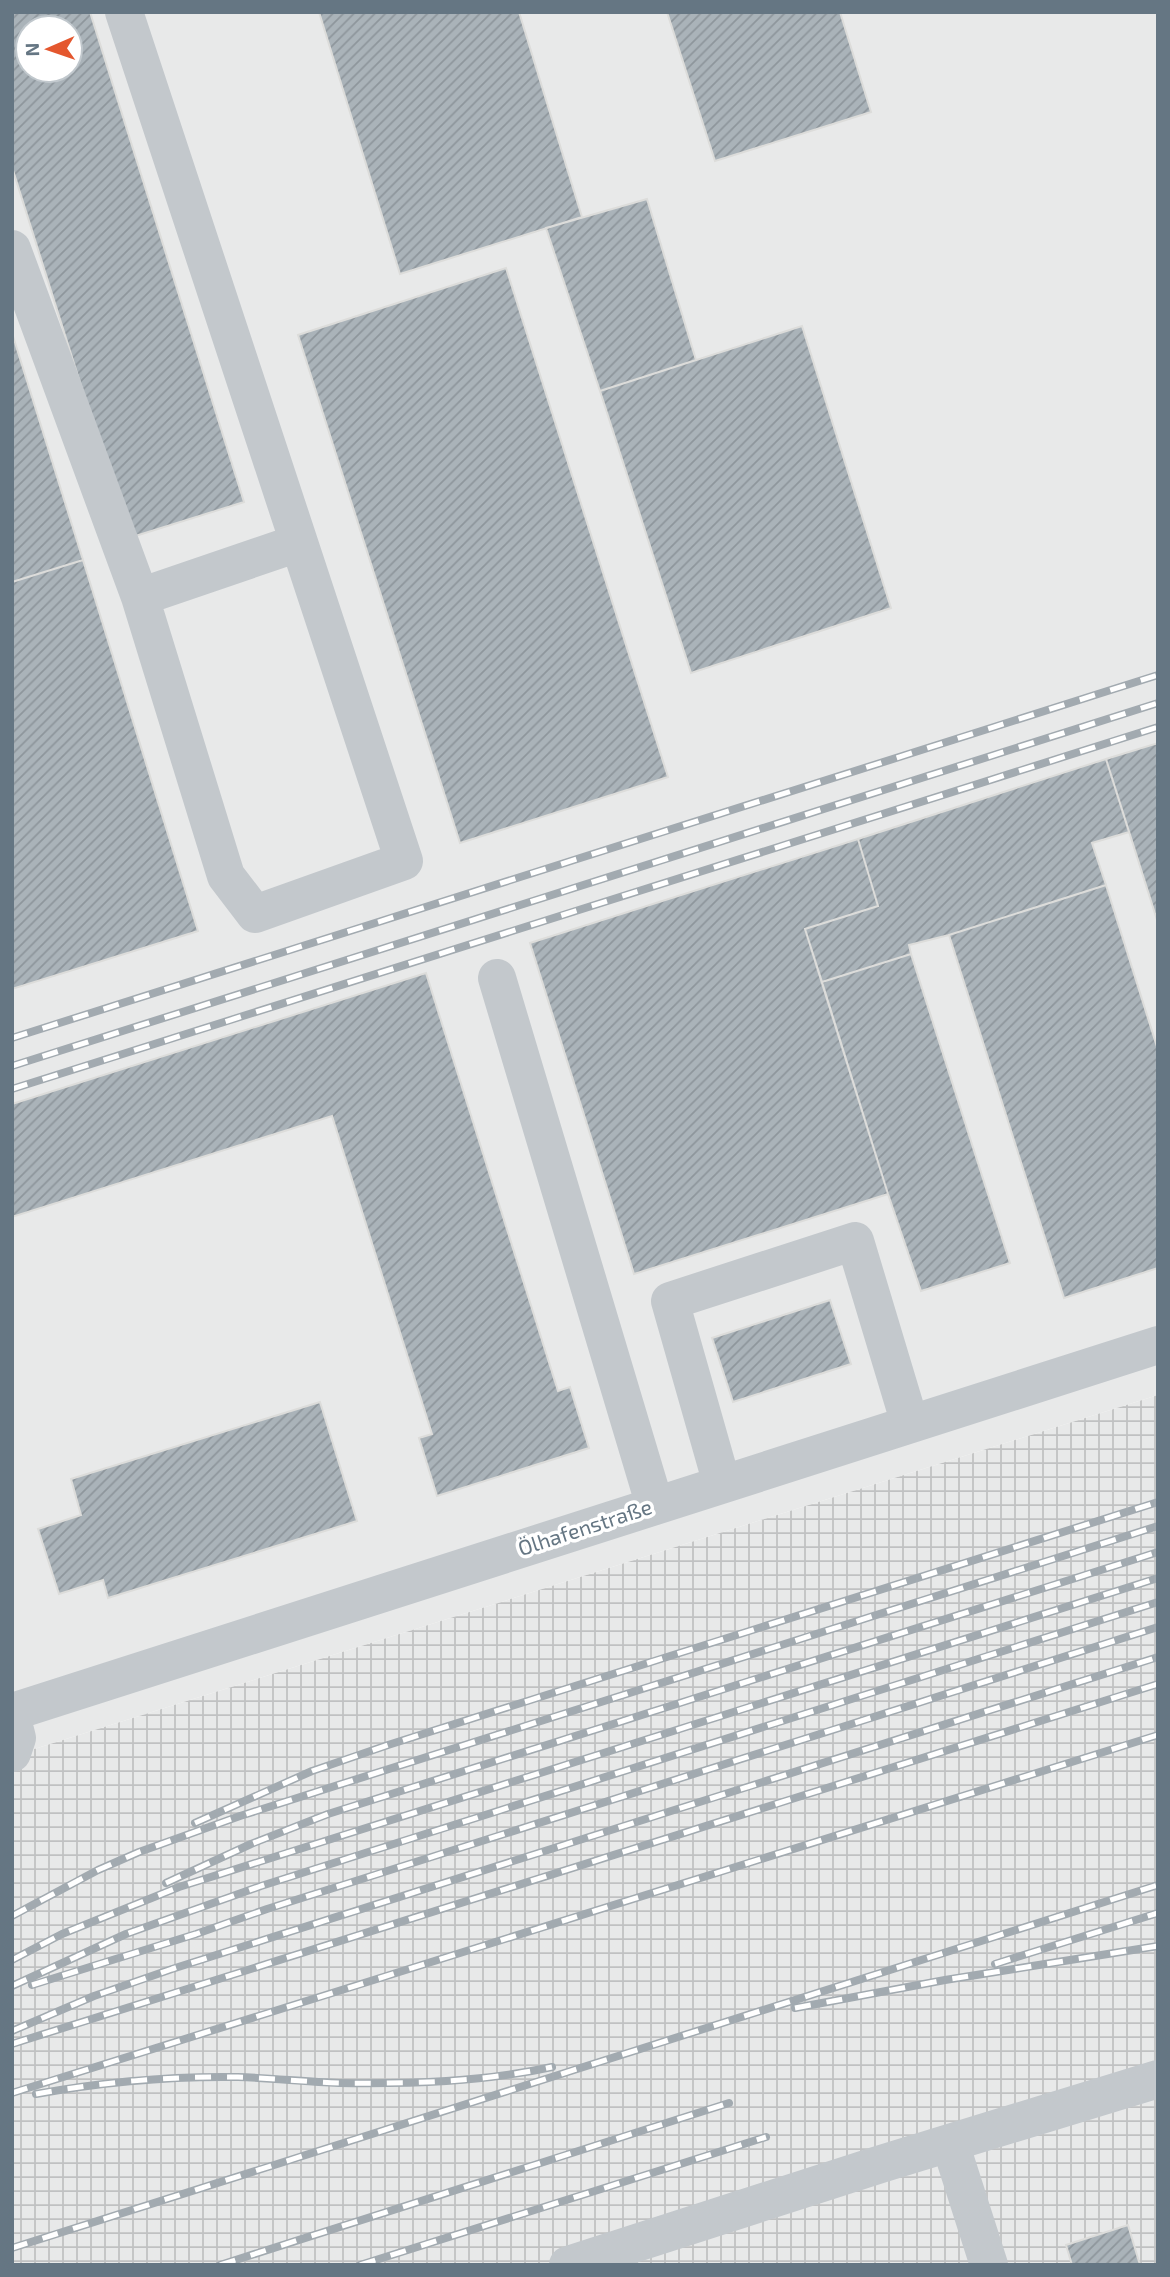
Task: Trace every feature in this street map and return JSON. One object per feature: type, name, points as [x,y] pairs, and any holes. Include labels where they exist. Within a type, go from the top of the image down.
[{"type":"street","points":[[12,249],[140,597],[226,876],[255,914],[404,861],[124,12]]},
{"type":"street","points":[[140,597],[298,543]]},
{"type":"street","points":[[497,978],[655,1506]]},
{"type":"street","points":[[722,1484],[670,1301],[855,1241],[910,1424]]},
{"type":"street","name":"Ölhafenstraße","points":[[12,1712],[1158,1345]]},
{"type":"street","points":[[12,1718],[17,1738],[12,1753]]},
{"type":"street","points":[[568,2265],[1158,2079]]},
{"type":"street","points":[[950,2143],[989,2265]]},
{"type":"shaded area","points":[[12,12],[1158,12],[1158,1395],[12,1756]]},
{"type":"shaded area","points":[[1158,1395],[1158,2265],[12,2265],[12,1756]]},
{"type":"building","points":[[12,12],[90,12],[244,502],[129,538],[12,167]]},
{"type":"building","points":[[319,12],[519,12],[582,217],[400,274]]},
{"type":"building","points":[[667,12],[840,12],[871,112],[715,161]]},
{"type":"building","points":[[647,199],[696,360],[600,391],[546,228]]},
{"type":"building","points":[[506,268],[668,777],[460,843],[298,335]]},
{"type":"building","points":[[802,326],[891,608],[691,673],[600,391]]},
{"type":"building","points":[[12,333],[83,560],[12,582]]},
{"type":"building","points":[[83,560],[198,931],[12,989],[12,582]]},
{"type":"building","points":[[1158,743],[1158,923],[1106,759]]},
{"type":"building","points":[[1106,759],[1129,832],[1092,843],[1106,885],[909,945],[911,954],[822,982],[805,929],[878,906],[858,839]]},
{"type":"building","points":[[858,839],[878,906],[805,929],[888,1194],[634,1274],[530,943]]},
{"type":"building","points":[[1106,885],[1158,1050],[1158,1268],[1064,1298],[949,935]]},
{"type":"building","points":[[911,954],[1010,1263],[921,1291],[822,982]]},
{"type":"building","points":[[426,973],[558,1391],[570,1387],[589,1448],[437,1496],[419,1438],[432,1434],[332,1116],[12,1217],[12,1104]]},
{"type":"building","points":[[830,1300],[851,1364],[733,1402],[712,1338]]},
{"type":"building","points":[[320,1402],[357,1521],[108,1598],[103,1580],[59,1594],[38,1529],[81,1515],[71,1479]]},
{"type":"building","points":[[1128,2225],[1140,2265],[1072,2265],[1066,2245]]},
{"type":"railway","points":[[12,1038],[1158,675]]},
{"type":"railway","points":[[12,1066],[1158,703]]},
{"type":"railway","points":[[12,1089],[1158,727]]},
{"type":"railway","points":[[195,1823],[312,1771],[388,1745],[1158,1502]]},
{"type":"railway","points":[[12,1916],[98,1870],[139,1852],[240,1816],[1158,1526]]},
{"type":"railway","points":[[166,1883],[251,1844],[328,1814],[1158,1552]]},
{"type":"railway","points":[[12,1960],[62,1934],[179,1887],[1158,1578]]},
{"type":"railway","points":[[12,1986],[126,1934],[261,1886],[1158,1602]]},
{"type":"railway","points":[[32,1985],[1158,1627]]},
{"type":"railway","points":[[12,2031],[94,1996],[172,1969],[1158,1657]]},
{"type":"railway","points":[[12,2044],[1158,1684]]},
{"type":"railway","points":[[12,2093],[1158,1735]]},
{"type":"railway","points":[[12,2248],[1158,1885]]},
{"type":"railway","points":[[995,1964],[1158,1913]]},
{"type":"railway","points":[[795,2008],[945,1980],[1158,1946]]},
{"type":"railway","points":[[36,2094],[162,2079],[238,2077],[339,2083],[419,2082],[500,2076],[552,2067]]},
{"type":"railway","points":[[220,2265],[729,2103]]},
{"type":"railway","points":[[360,2265],[766,2137]]}]
